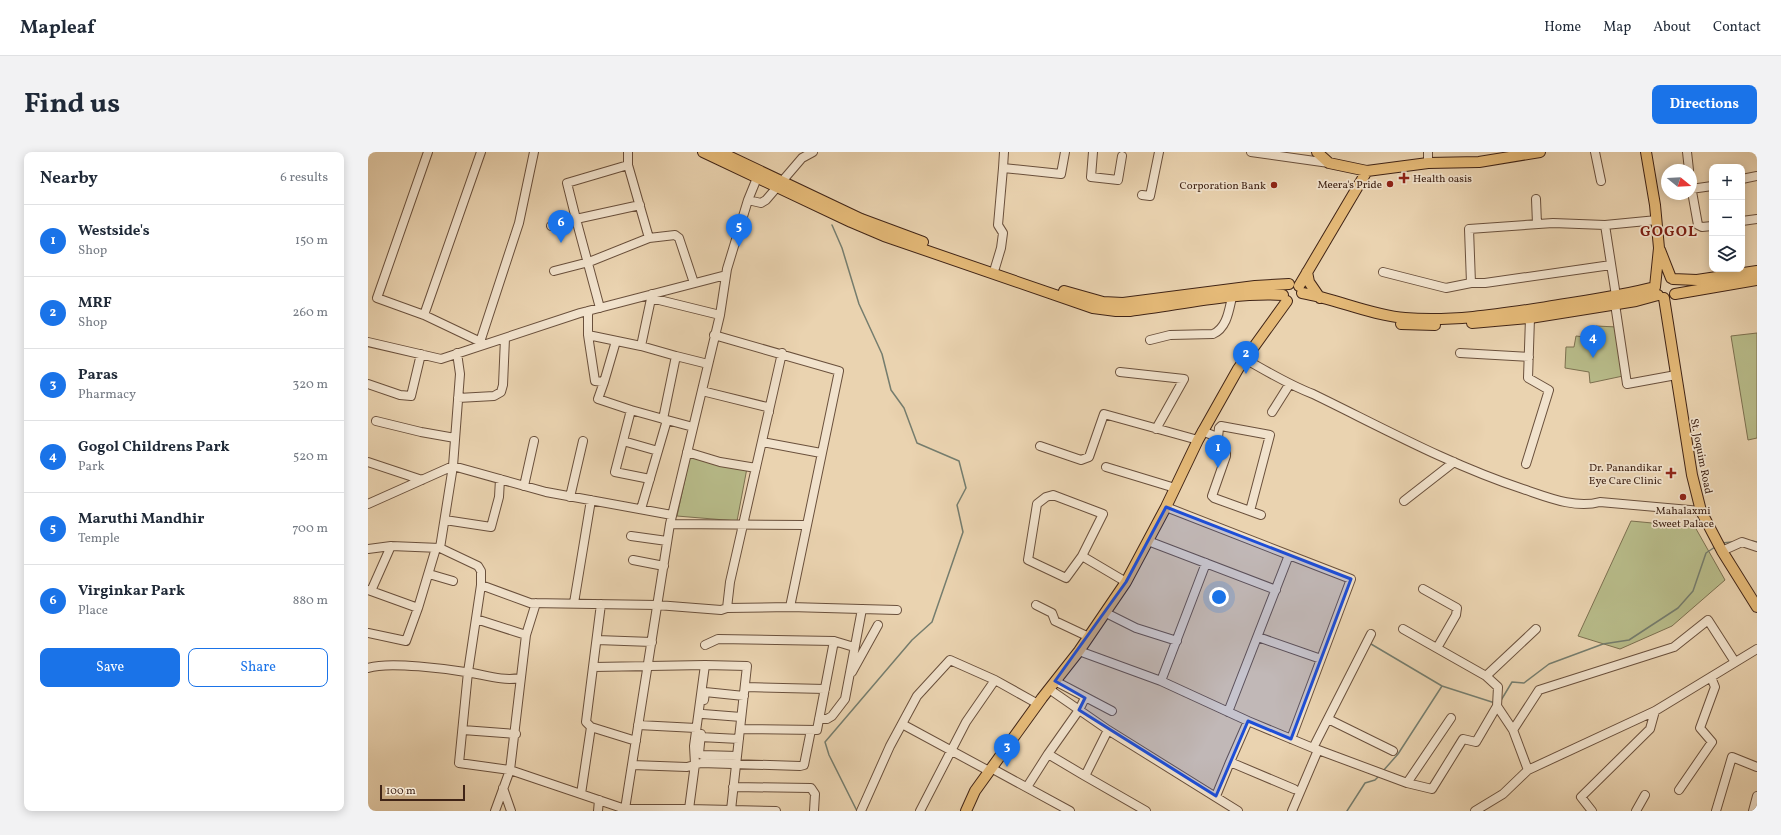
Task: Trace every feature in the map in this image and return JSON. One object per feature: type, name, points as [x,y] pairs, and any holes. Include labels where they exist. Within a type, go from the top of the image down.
[{"type":"main road","points":[[703,152],[757,178],[780,184],[861,219],[995,268],[1085,298],[1112,303],[1255,286],[1297,291],[1372,312],[1404,318],[1439,319],[1480,316],[1665,294],[1757,280]]},
{"type":"main road","points":[[720,152],[884,236],[1093,308],[1116,311],[1130,311],[1262,294],[1285,298],[1295,302],[1297,291],[1307,272],[1366,171]]},
{"type":"main road","points":[[1317,152],[1329,164],[1366,171],[1428,163],[1479,162],[1493,156],[1540,152]]},
{"type":"main road","points":[[1646,152],[1657,220],[1665,294]]},
{"type":"main road","points":[[1659,248],[1676,288],[1665,294]]},
{"type":"main road","points":[[1665,294],[1661,278],[1697,280],[1757,271]]},
{"type":"main road","points":[[1307,272],[1309,282],[1320,298]]},
{"type":"main road","points":[[966,811],[975,791],[1052,685],[1079,652],[1126,582],[1166,507],[1200,436],[1245,358],[1285,298],[1284,290],[1297,291],[1381,320],[1418,326],[1530,318],[1615,300]]},
{"type":"main road","name":"St. Joquim Road","points":[[1665,294],[1692,475],[1701,511],[1722,550],[1756,604]]},
{"type":"street","points":[[428,152],[377,298],[424,315],[482,343]]},
{"type":"street","points":[[424,315],[480,152]]},
{"type":"street","points":[[482,343],[519,223],[534,152]]},
{"type":"street","points":[[628,152],[628,165],[649,238]]},
{"type":"street","points":[[748,200],[761,202],[766,200],[802,158],[813,152]]},
{"type":"street","points":[[995,268],[1002,248],[1003,233],[998,225],[1004,152]]},
{"type":"street","points":[[1003,168],[1061,174],[1065,152]]},
{"type":"street","points":[[1094,152],[1091,177],[1118,180],[1122,156]]},
{"type":"street","points":[[1142,195],[1150,196],[1159,152]]},
{"type":"street","points":[[1251,152],[1329,164]]},
{"type":"street","points":[[1428,152],[1428,163]]},
{"type":"street","points":[[1595,152],[1601,181]]},
{"type":"street","points":[[1687,152],[1688,164]]},
{"type":"street","points":[[600,308],[567,183],[628,165]]},
{"type":"street","points":[[1745,179],[1757,176]]},
{"type":"street","points":[[626,810],[670,524],[720,314],[726,275],[748,200],[757,178]]},
{"type":"street","points":[[1697,188],[1709,186]]},
{"type":"street","points":[[1536,200],[1537,224]]},
{"type":"street","points":[[1693,200],[1698,225],[1702,227],[1709,226]]},
{"type":"street","points":[[551,226],[640,205]]},
{"type":"street","points":[[1745,221],[1757,219]]},
{"type":"street","points":[[1471,283],[1469,229],[1537,224],[1605,225],[1657,220]]},
{"type":"street","points":[[1605,225],[1627,384],[1676,375]]},
{"type":"street","points":[[554,272],[588,262],[649,238],[675,235],[679,238],[694,283]]},
{"type":"street","points":[[1383,272],[1446,288],[1471,283],[1485,283],[1611,266]]},
{"type":"street","points":[[368,342],[441,359],[458,354],[482,343],[505,338],[588,311],[652,296],[726,275]]},
{"type":"street","points":[[652,296],[720,314]]},
{"type":"street","points":[[641,346],[652,296]]},
{"type":"street","points":[[1150,340],[1170,335],[1213,334],[1217,332],[1225,322],[1232,297]]},
{"type":"street","points":[[588,311],[588,335],[595,381],[604,382]]},
{"type":"street","points":[[1526,464],[1549,390],[1528,378],[1530,318]]},
{"type":"street","points":[[588,335],[641,346],[708,364]]},
{"type":"street","points":[[714,335],[782,353],[839,371],[790,608]]},
{"type":"street","points":[[458,398],[494,396],[501,392],[503,385],[505,338]]},
{"type":"street","points":[[616,341],[598,399],[631,410],[693,427]]},
{"type":"street","points":[[1460,352],[1529,358]]},
{"type":"street","points":[[726,608],[730,582],[782,353]]},
{"type":"street","points":[[368,384],[400,395],[411,396],[421,354]]},
{"type":"street","points":[[368,633],[406,641],[438,548],[445,520],[453,466],[460,374],[458,354]]},
{"type":"street","points":[[641,509],[658,451],[676,356]]},
{"type":"street","points":[[1245,358],[1277,376],[1289,385],[1314,394],[1487,477],[1556,500],[1589,505],[1600,502],[1701,511]]},
{"type":"street","points":[[1120,372],[1184,379],[1156,429]]},
{"type":"street","points":[[1272,412],[1289,385]]},
{"type":"street","points":[[702,391],[767,407],[769,412]]},
{"type":"street","points":[[631,410],[615,472],[650,479]]},
{"type":"street","points":[[1040,446],[1081,460],[1089,457],[1104,414],[1156,429],[1200,436],[1217,437]]},
{"type":"street","points":[[376,421],[421,432],[455,438]]},
{"type":"street","points":[[1250,511],[1270,435],[1223,426],[1219,428],[1217,447],[1226,453],[1226,456],[1212,496],[1250,511],[1261,515]]},
{"type":"street","points":[[524,486],[534,441]]},
{"type":"street","points":[[570,497],[582,441]]},
{"type":"street","points":[[623,441],[658,451]]},
{"type":"street","points":[[762,442],[821,453]]},
{"type":"street","points":[[687,452],[720,462],[756,468]]},
{"type":"street","points":[[368,462],[422,480]]},
{"type":"street","points":[[1404,501],[1454,462]]},
{"type":"street","points":[[368,504],[453,466],[570,497],[672,515]]},
{"type":"street","points":[[1106,467],[1175,488]]},
{"type":"street","points":[[445,520],[491,527],[499,497],[500,479]]},
{"type":"street","points":[[1053,495],[1103,514],[1082,556],[1066,578],[1028,560],[1037,504],[1046,497],[1053,495]]},
{"type":"street","points":[[574,603],[591,500]]},
{"type":"street","points":[[1166,507],[1351,579],[1291,739]]},
{"type":"street","points":[[670,524],[806,525]]},
{"type":"street","points":[[631,536],[667,541]]},
{"type":"street","points":[[1148,541],[1276,590]]},
{"type":"street","points":[[1722,550],[1742,542],[1757,547]]},
{"type":"street","points":[[391,546],[369,592],[418,608]]},
{"type":"street","points":[[368,549],[391,546],[438,548],[478,566],[481,571],[481,585],[468,672],[459,762],[510,770],[626,810],[776,811]]},
{"type":"street","points":[[1228,712],[1289,555]]},
{"type":"street","points":[[1082,556],[1126,582]]},
{"type":"street","points":[[633,560],[664,566]]},
{"type":"street","points":[[1161,681],[1206,563]]},
{"type":"street","points":[[429,574],[453,581]]},
{"type":"street","points":[[481,585],[530,603],[657,605],[721,610],[726,608],[897,610]]},
{"type":"street","points":[[1423,590],[1457,608],[1456,614],[1437,648]]},
{"type":"street","points":[[495,811],[510,770],[516,734],[520,678],[526,635],[536,603]]},
{"type":"street","points":[[601,604],[586,722],[591,727],[636,741]]},
{"type":"street","points":[[1036,605],[1052,613],[1055,621],[1089,637]]},
{"type":"street","points":[[819,719],[827,719],[838,710],[845,699],[862,609]]},
{"type":"street","points":[[1106,613],[1136,628],[1177,641]]},
{"type":"street","points":[[476,619],[526,635]]},
{"type":"street","points":[[1513,730],[1539,690],[1674,647],[1708,620],[1735,662]]},
{"type":"street","points":[[849,678],[878,625]]},
{"type":"street","points":[[1079,652],[1161,681],[1248,721],[1315,749],[1407,783],[1432,789],[1463,739],[1476,742],[1498,706],[1498,687],[1486,676],[1403,629]]},
{"type":"street","points":[[1486,676],[1536,629]]},
{"type":"street","points":[[1292,811],[1328,719],[1371,634]]},
{"type":"street","points":[[1258,637],[1321,659]]},
{"type":"street","points":[[705,645],[718,639],[834,641],[854,647]]},
{"type":"street","points":[[597,640],[652,642]]},
{"type":"street","points":[[740,729],[817,730],[834,641]]},
{"type":"street","points":[[1475,811],[1503,794],[1528,770],[1655,711],[1757,649]]},
{"type":"street","points":[[860,811],[890,746],[917,696],[950,660],[994,680],[1038,704]]},
{"type":"street","points":[[594,667],[705,665],[747,666],[730,810]]},
{"type":"street","points":[[690,810],[695,764],[694,746],[705,665]]},
{"type":"street","points":[[368,668],[375,666],[400,666],[468,672],[510,680],[520,678]]},
{"type":"street","points":[[1679,790],[1712,742],[1700,728],[1715,688],[1711,677]]},
{"type":"street","points":[[920,811],[966,722],[994,680]]},
{"type":"street","points":[[1052,685],[1112,711]]},
{"type":"street","points":[[1052,685],[1079,710],[1108,730],[1238,811]]},
{"type":"street","points":[[745,687],[825,689]]},
{"type":"street","points":[[744,696],[705,692],[699,753],[702,755],[736,760],[804,765],[811,730]]},
{"type":"street","points":[[1027,787],[1079,710],[1085,698]]},
{"type":"street","points":[[1498,706],[1513,730],[1528,770]]},
{"type":"street","points":[[1592,811],[1581,798],[1650,729],[1655,711]]},
{"type":"street","points":[[703,714],[741,717]]},
{"type":"street","points":[[1407,783],[1451,718]]},
{"type":"street","points":[[1328,719],[1393,751]]},
{"type":"street","points":[[1216,796],[1248,721]]},
{"type":"street","points":[[902,724],[951,751],[1027,787],[1070,811]]},
{"type":"street","points":[[638,725],[696,728]]},
{"type":"street","points":[[581,794],[591,727]]},
{"type":"street","points":[[463,730],[516,734]]},
{"type":"street","points":[[1085,776],[1108,730]]},
{"type":"street","points":[[700,737],[739,739]]},
{"type":"street","points":[[1048,754],[1146,811]]},
{"type":"street","points":[[1716,811],[1732,757],[1757,767]]},
{"type":"street","points":[[632,765],[687,767],[695,764],[736,760]]},
{"type":"street","points":[[1230,762],[1294,789]]},
{"type":"street","points":[[733,787],[811,788],[815,794],[814,811]]},
{"type":"street","points":[[503,788],[511,811]]},
{"type":"street","points":[[1636,811],[1646,795]]},
{"type":"street","points":[[1753,811],[1757,796]]},
{"type":"street","points":[[598,800],[598,811]]},
{"type":"highlighted area","points":[[1166,507],[1351,579],[1291,739],[1248,721],[1216,796],[1079,710],[1085,698],[1055,681],[1126,582]]},
{"type":"green space","points":[[1596,326],[1617,327],[1623,376],[1590,383],[1589,372],[1565,368],[1566,347],[1574,347],[1576,336],[1594,338]]},
{"type":"green space","points":[[1757,333],[1757,438],[1748,440],[1731,336]]},
{"type":"green space","points":[[690,456],[747,468],[737,521],[677,516]]},
{"type":"green space","points":[[1631,521],[1695,527],[1725,580],[1672,626],[1620,649],[1578,636]]},
{"type":"waterway","points":[[832,225],[842,248],[859,304],[882,354],[891,390],[904,408],[917,443],[959,461],[966,488],[957,505],[963,532],[932,622],[912,640],[825,742],[829,755],[857,811]]},
{"type":"waterway","points":[[1752,541],[1757,542]]},
{"type":"waterway","points":[[1722,543],[1732,542]]},
{"type":"waterway","points":[[1500,702],[1512,682],[1524,683],[1549,664],[1603,644],[1629,640],[1678,608],[1693,591],[1706,553],[1715,547]]},
{"type":"waterway","points":[[1371,644],[1442,686],[1495,703]]},
{"type":"waterway","points":[[1383,771],[1398,754],[1442,686]]},
{"type":"waterway","points":[[1347,811],[1365,783],[1375,780],[1379,776]]},
{"type":"place","name":"Health oasis","points":[[1404,178]]},
{"type":"place","name":"Meera's Pride","points":[[1390,184]]},
{"type":"place","name":"Corporation Bank","points":[[1274,185]]},
{"type":"place","name":"Virginkar Park","points":[[561,243]]},
{"type":"place","name":"Maruthi Mandhir","points":[[739,247]]},
{"type":"place","name":"Gogol Childrens Park","points":[[1593,358]]},
{"type":"place","name":"MRF","points":[[1246,374]]},
{"type":"place","name":"Westside's","points":[[1218,468]]},
{"type":"place","name":"Dr. Panandikar Eye Care Clinic","points":[[1671,473]]},
{"type":"place","name":"Mahalaxmi Sweet Palace","points":[[1683,497]]},
{"type":"place","name":"Paras","points":[[1007,767]]},
{"type":"district","name":"GOGOL","points":[[1669,231]]}]
